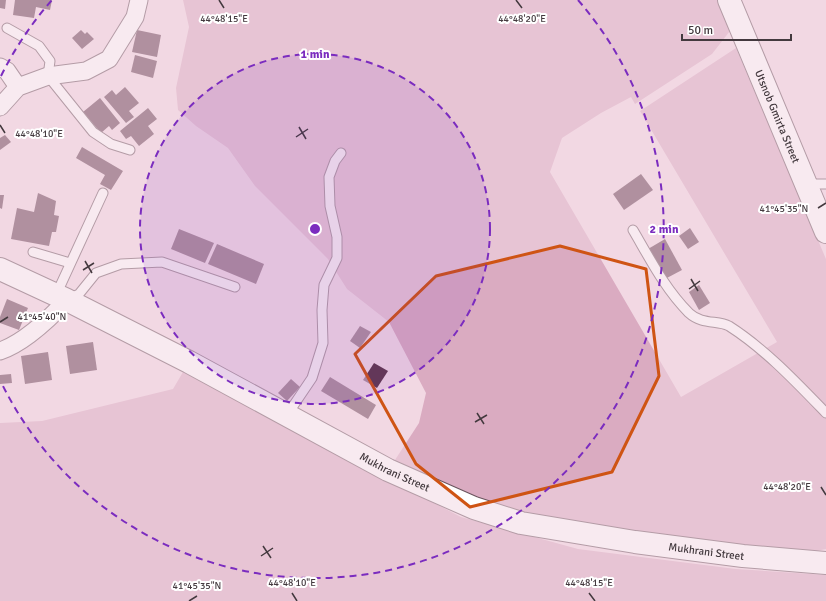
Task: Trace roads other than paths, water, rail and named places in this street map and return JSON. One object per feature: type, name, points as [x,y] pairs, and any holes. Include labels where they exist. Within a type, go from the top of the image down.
[{"type":"street","points":[[0,108],[18,87],[48,76],[86,71],[108,60],[136,17],[139,0]]},
{"type":"street","name":"Utsnob Gmirta Street","points":[[729,0],[816,184],[826,232]]},
{"type":"street","points":[[0,67],[6,71],[18,87]]},
{"type":"street","name":"Mukhrani Street","points":[[0,269],[61,297],[189,362],[388,470],[474,508],[521,523],[635,542],[743,556],[826,563]]},
{"type":"street","points":[[0,351],[10,347],[51,317],[61,297]]},
{"type":"lane","points":[[6,28],[39,46],[50,61],[48,76],[93,132],[111,144],[130,150]]},
{"type":"lane","points":[[287,416],[312,378],[324,342],[322,310],[324,285],[337,258],[338,237],[330,206],[329,178],[335,161],[341,153]]},
{"type":"lane","points":[[102,193],[70,263],[61,297],[79,294],[96,273],[121,264],[162,262],[235,287]]},
{"type":"lane","points":[[633,230],[659,276],[690,314],[704,322],[727,325],[762,351],[826,413]]},
{"type":"lane","points":[[33,252],[70,263]]}]
